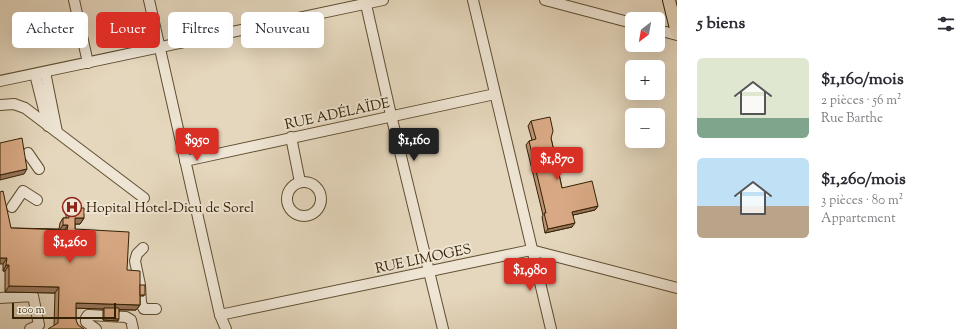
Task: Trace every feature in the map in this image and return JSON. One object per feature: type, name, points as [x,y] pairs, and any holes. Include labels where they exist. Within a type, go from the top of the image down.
[{"type":"main road","points":[[669,0],[677,34]]},
{"type":"street","points":[[74,0],[88,63]]},
{"type":"street","points":[[150,0],[153,12]]},
{"type":"street","points":[[226,329],[220,315],[160,47],[365,2],[383,0]]},
{"type":"street","points":[[473,0],[531,250],[551,329]]},
{"type":"street","points":[[545,0],[625,21]]},
{"type":"street","points":[[365,2],[443,329]]},
{"type":"street","points":[[665,31],[677,34]]},
{"type":"street","points":[[0,81],[156,48]]},
{"type":"street","points":[[40,73],[51,126]]},
{"type":"street","points":[[40,73],[51,126]]},
{"type":"street","name":"RUE ADÉLAÏDE","points":[[185,161],[391,115],[495,94]]},
{"type":"street","points":[[0,106],[9,104],[22,107],[51,126],[144,198]]},
{"type":"street","points":[[290,138],[300,182]]},
{"type":"street","points":[[28,153],[39,169]]},
{"type":"street","points":[[12,207],[22,191],[36,200]]},
{"type":"street","points":[[143,248],[137,254],[135,261],[140,285],[141,303],[144,309],[156,309]]},
{"type":"street","name":"RUE LIMOGES","points":[[220,315],[531,250],[677,288]]},
{"type":"street","points":[[0,298],[33,296],[39,325],[30,329]]},
{"type":"street","points":[[96,329],[86,322],[88,315],[126,317],[131,320],[133,329]]},
{"type":"building","points":[[550,117],[553,131],[551,138],[562,188],[592,181],[598,206],[572,212],[575,223],[548,229],[544,213],[546,213],[529,141],[536,139],[531,121]]},
{"type":"building","points":[[22,138],[27,169],[0,175],[0,143]]},
{"type":"building","points":[[3,191],[11,228],[67,230],[68,225],[63,225],[63,218],[69,218],[69,208],[84,208],[84,218],[75,218],[75,229],[129,232],[127,270],[140,271],[140,305],[76,303],[76,320],[78,325],[84,329],[48,329],[58,323],[59,287],[9,286],[9,265],[6,265],[7,258],[0,258],[0,192]]},
{"type":"building","points":[[140,285],[145,285],[145,295],[140,295]]},
{"type":"building","points":[[104,308],[119,308],[119,319],[104,318]]},
{"type":"place","name":"Hopital Hotel-Dieu de Sorel","points":[[72,207]]}]
